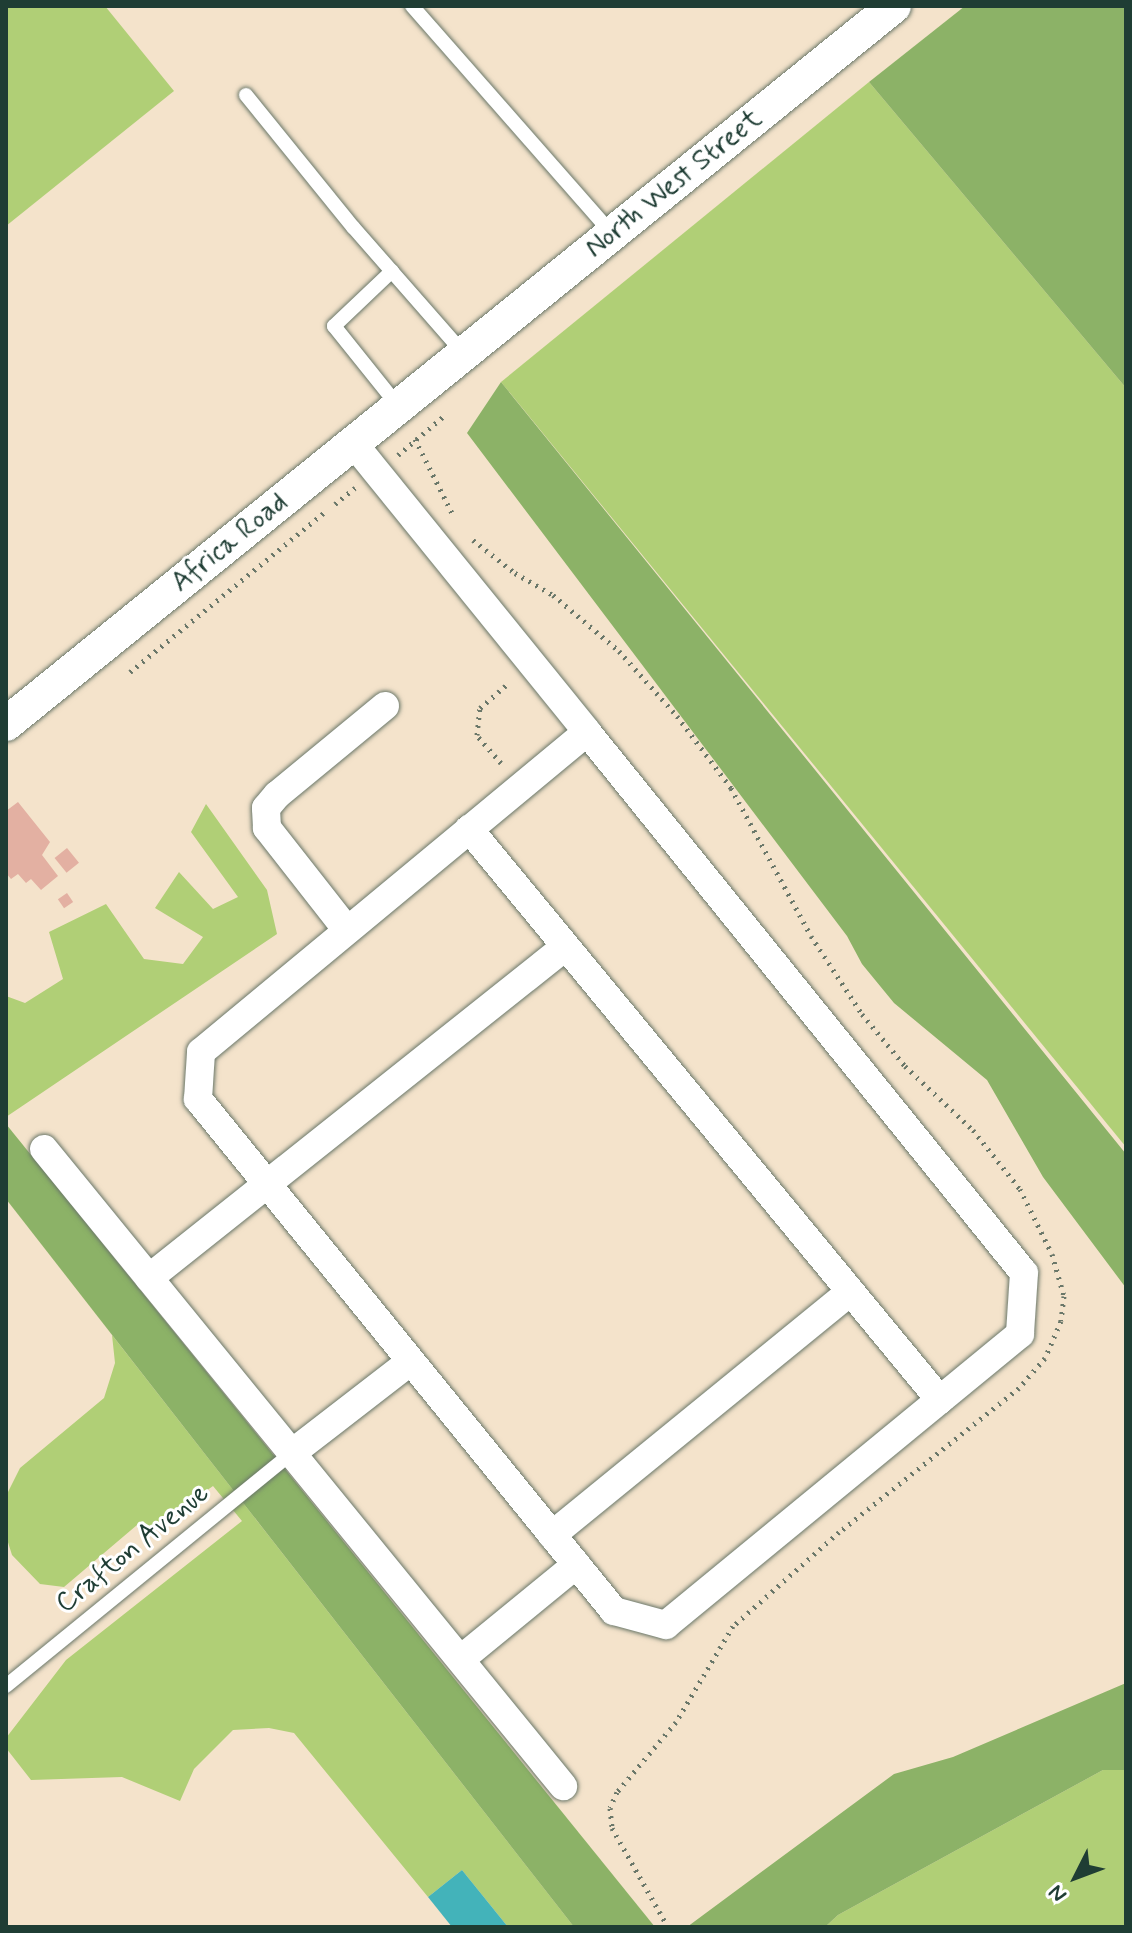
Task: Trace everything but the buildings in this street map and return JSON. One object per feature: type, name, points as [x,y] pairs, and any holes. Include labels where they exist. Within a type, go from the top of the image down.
[{"type":"street","name":"North West Street","points":[[460,358],[894,6]]},
{"type":"street","name":"Africa Road","points":[[6,724],[460,358]]},
{"type":"street","points":[[354,444],[587,732],[1024,1273],[1020,1334],[666,1625],[614,1611],[198,1099],[201,1052],[587,732]]},
{"type":"street","points":[[347,930],[267,828],[266,808],[277,795],[385,706]]},
{"type":"street","points":[[469,829],[940,1400]]},
{"type":"street","points":[[149,1278],[565,947]]},
{"type":"street","points":[[44,1149],[563,1786]]},
{"type":"street","points":[[552,1535],[850,1292]]},
{"type":"street","points":[[292,1453],[411,1361]]},
{"type":"street","points":[[461,1659],[576,1565]]},
{"type":"lane","points":[[412,6],[613,235]]},
{"type":"lane","points":[[246,95],[460,358]]},
{"type":"lane","points":[[392,271],[334,326],[399,407]]},
{"type":"lane","name":"Crafton Avenue","points":[[6,1686],[292,1453]]},
{"type":"path","points":[[393,459],[454,407]]},
{"type":"path","points":[[130,672],[355,489]]},
{"type":"path","points":[[501,763],[477,735],[480,708],[508,684]]},
{"type":"green space","points":[[6,6],[105,6],[174,91],[6,226]]},
{"type":"green space","points":[[965,6],[1126,6],[1126,388],[869,82]]},
{"type":"green space","points":[[869,82],[1126,388],[1126,1147],[501,382]]},
{"type":"green space","points":[[501,382],[1126,1154],[1126,1288],[1043,1177],[987,1080],[894,1003],[862,964],[847,936],[467,433]]},
{"type":"green space","points":[[206,804],[267,890],[277,934],[6,1117],[6,996],[25,1003],[63,979],[49,932],[106,904],[144,959],[183,964],[203,937],[155,908],[179,872],[213,909],[238,897],[191,832]]},
{"type":"green space","points":[[6,1124],[655,1927],[574,1927],[6,1199]]},
{"type":"green space","points":[[112,1335],[574,1927],[508,1927],[462,1870],[428,1897],[294,1733],[269,1728],[233,1730],[194,1769],[180,1801],[122,1777],[31,1780],[6,1748],[6,1738],[66,1660],[242,1521],[213,1486],[150,1531],[137,1525],[64,1587],[40,1584],[12,1555],[6,1536],[6,1496],[20,1468],[104,1398],[115,1363]]},
{"type":"green space","points":[[1126,1683],[1126,1770],[1103,1770],[838,1915],[825,1927],[687,1927],[894,1774],[953,1757]]},
{"type":"green space","points":[[1103,1770],[1126,1770],[1126,1927],[825,1927],[838,1915]]},
{"type":"water","points":[[462,1870],[508,1927],[452,1927],[428,1897]]}]
